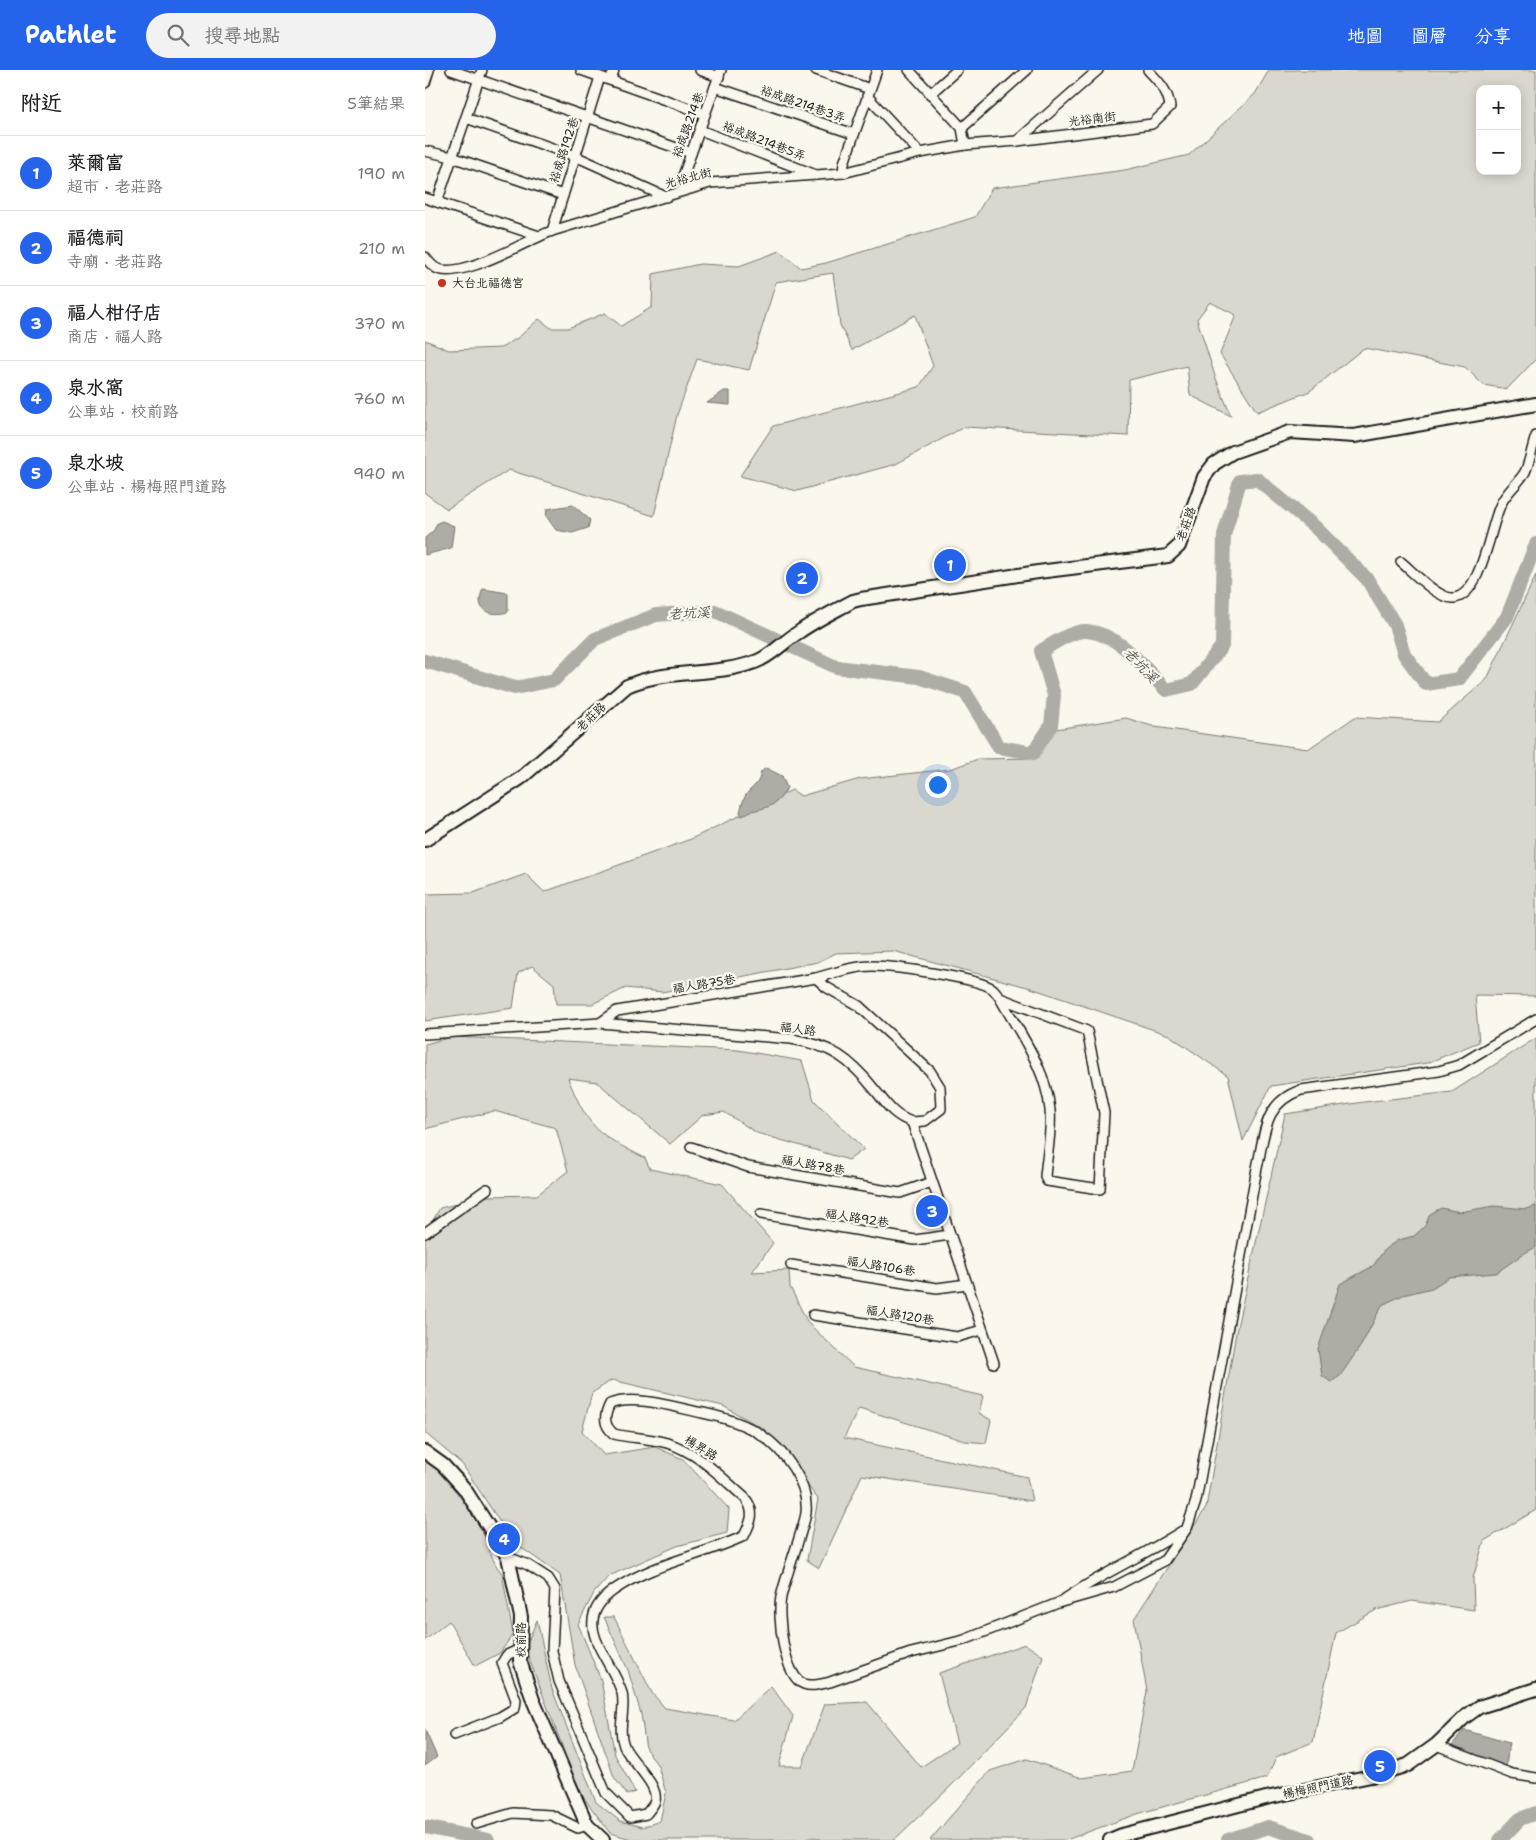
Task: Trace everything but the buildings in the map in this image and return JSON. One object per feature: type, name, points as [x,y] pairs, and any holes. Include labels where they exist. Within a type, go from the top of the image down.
[{"type":"street","points":[[425,83],[429,70]]},
{"type":"street","points":[[451,70],[481,74],[588,116],[691,153]]},
{"type":"street","points":[[582,70],[705,114]]},
{"type":"street","points":[[611,80],[614,70]]},
{"type":"street","points":[[700,70],[720,73]]},
{"type":"street","points":[[816,70],[868,92],[920,154]]},
{"type":"street","points":[[843,174],[844,163],[877,70]]},
{"type":"street","points":[[909,70],[962,128],[965,145]]},
{"type":"street","points":[[931,94],[957,70]]},
{"type":"street","points":[[962,128],[1027,70]]},
{"type":"street","points":[[1017,141],[1098,70]]},
{"type":"street","name":"光裕南街","points":[[965,145],[1017,141],[1152,124],[1170,107],[1169,97],[1163,86],[1148,70]]},
{"type":"street","name":"裕成路214巷","points":[[686,189],[683,176],[720,73]]},
{"type":"street","points":[[437,202],[481,74]]},
{"type":"street","name":"裕成路192巷","points":[[552,231],[600,77]]},
{"type":"street","name":"裕成路214巷3弄","points":[[715,87],[854,134]]},
{"type":"street","points":[[466,118],[575,156],[666,197]]},
{"type":"street","name":"裕成路214巷5弄","points":[[700,130],[818,176]]},
{"type":"street","name":"光裕北街","points":[[425,257],[436,268],[453,271],[527,244],[539,236],[552,231],[710,183],[843,174],[920,154],[965,145]]},
{"type":"street","points":[[425,151],[452,157],[563,196]]},
{"type":"street","points":[[425,198],[539,236]]},
{"type":"street","name":"老莊路","points":[[425,840],[521,778],[627,686],[665,674],[731,668],[757,662],[790,639],[853,601],[861,599],[1038,572],[1168,556],[1179,546],[1204,477],[1214,464],[1233,452],[1290,432],[1354,436],[1536,404]]},
{"type":"street","points":[[1401,562],[1441,595],[1453,598],[1467,592],[1480,569],[1500,504],[1525,472],[1536,436]]},
{"type":"street","name":"福人路75巷","points":[[600,1023],[617,1011],[816,978],[847,969],[873,966],[950,976],[992,989],[1000,998],[1037,1062],[1045,1083],[1050,1112],[1045,1176],[1047,1181],[1076,1187],[1099,1189],[1103,1158],[1104,1113],[1087,1031],[1000,998]]},
{"type":"street","points":[[816,978],[826,988],[859,1006],[930,1071],[940,1087],[941,1108],[925,1121],[912,1122],[994,1364]]},
{"type":"street","points":[[1059,1603],[1114,1587],[1164,1561],[1187,1528],[1196,1501],[1257,1168],[1268,1120],[1277,1104],[1286,1095],[1301,1090],[1439,1071],[1459,1065],[1536,1019]]},
{"type":"street","name":"福人路","points":[[425,1034],[600,1023],[816,1043],[840,1055],[863,1075],[898,1118],[912,1122]]},
{"type":"street","name":"福人路78巷","points":[[691,1147],[748,1167],[899,1193],[932,1182]]},
{"type":"street","points":[[425,1233],[487,1189]]},
{"type":"street","name":"福人路92巷","points":[[761,1214],[915,1240],[950,1235]]},
{"type":"street","name":"福人路106巷","points":[[791,1265],[937,1288],[967,1284]]},
{"type":"street","name":"福人路120巷","points":[[813,1315],[957,1337],[982,1330]]},
{"type":"street","name":"楊昇路","points":[[508,1557],[528,1565],[548,1578],[555,1589],[552,1651],[559,1681],[606,1793],[630,1817],[646,1814],[655,1801],[654,1790],[625,1747],[621,1733],[622,1694],[611,1666],[593,1638],[595,1611],[614,1590],[636,1578],[675,1561],[744,1536],[753,1519],[751,1506],[745,1498],[699,1458],[682,1448],[666,1443],[614,1434],[605,1422],[605,1413],[610,1404],[626,1399],[725,1418],[759,1434],[774,1446],[799,1476],[803,1489],[806,1513],[781,1598],[781,1623],[789,1669],[796,1679],[805,1685],[817,1686],[911,1653],[964,1640],[1059,1603]]},
{"type":"street","name":"校前路","points":[[425,1452],[443,1465],[464,1488],[508,1557],[521,1617],[520,1661],[533,1700],[587,1825],[603,1840]]},
{"type":"street","points":[[1059,1603],[1083,1586],[1158,1546],[1187,1528]]},
{"type":"street","points":[[454,1735],[515,1708],[516,1700],[501,1664],[507,1655],[520,1648]]},
{"type":"street","name":"楊梅照門道路","points":[[1110,1840],[1122,1835],[1266,1798],[1371,1776],[1408,1765],[1437,1745],[1465,1716],[1479,1707],[1536,1689]]},
{"type":"street","points":[[1437,1745],[1512,1774],[1536,1778]]},
{"type":"street","points":[[476,1824],[513,1813],[551,1816],[578,1828],[587,1825]]},
{"type":"shaded area","points":[[1269,70],[1536,70],[1536,359],[1507,389],[1483,385],[1465,367],[1364,348],[1310,391],[1257,412],[1220,354],[1236,315],[1210,302],[1197,319],[1215,376],[1231,416],[1190,395],[1187,366],[1129,380],[1128,436],[964,427],[896,464],[797,491],[740,476],[773,426],[919,387],[933,366],[915,315],[852,350],[840,325],[833,273],[776,282],[749,370],[697,359],[677,415],[654,516],[509,470],[447,509],[425,493],[425,340],[449,350],[501,348],[519,337],[539,319],[551,328],[568,328],[605,313],[621,326],[652,307],[653,274],[700,264],[739,266],[780,251],[801,268],[826,263],[975,217],[992,188],[1125,170],[1189,155],[1255,94]]},
{"type":"shaded area","points":[[724,391],[730,391],[730,405],[707,403]]},
{"type":"shaded area","points":[[573,505],[590,520],[588,528],[572,533],[556,530],[546,516],[547,509]]},
{"type":"shaded area","points":[[442,521],[454,526],[451,548],[425,555],[425,538],[434,530],[437,523]]},
{"type":"shaded area","points":[[1536,575],[1536,996],[1475,995],[1479,1042],[1427,1063],[1271,1086],[1243,1141],[1228,1076],[1169,1035],[1031,988],[893,951],[836,953],[818,962],[662,992],[626,988],[592,1004],[556,1004],[554,984],[532,966],[518,973],[513,1008],[425,1021],[425,894],[473,893],[526,874],[544,892],[691,839],[792,790],[801,796],[860,779],[950,769],[978,759],[1035,758],[1056,729],[1126,718],[1155,727],[1308,749],[1355,717],[1438,722],[1487,679]]},
{"type":"shaded area","points":[[483,589],[508,593],[508,612],[495,614],[485,611],[480,603]]},
{"type":"shaded area","points":[[766,768],[782,776],[787,788],[780,799],[772,805],[742,816],[740,812],[745,797],[758,781],[761,772]]},
{"type":"shaded area","points":[[452,1037],[738,1050],[802,1061],[814,1100],[864,1149],[849,1160],[757,1133],[724,1112],[703,1115],[670,1144],[597,1082],[568,1078],[588,1119],[596,1128],[645,1158],[650,1169],[722,1184],[773,1243],[752,1272],[789,1270],[790,1287],[808,1323],[854,1367],[983,1396],[979,1413],[991,1420],[986,1443],[965,1441],[859,1408],[844,1438],[1027,1477],[1032,1501],[862,1475],[819,1568],[807,1560],[818,1499],[764,1429],[723,1406],[612,1380],[592,1393],[582,1431],[604,1455],[655,1447],[683,1459],[729,1509],[727,1533],[677,1546],[609,1576],[594,1593],[578,1624],[601,1680],[615,1755],[635,1792],[627,1795],[614,1777],[575,1665],[560,1575],[513,1542],[462,1464],[425,1433],[425,1234],[440,1208],[488,1196],[537,1195],[568,1171],[556,1128],[494,1111],[425,1129],[425,1044]]},
{"type":"shaded area","points":[[1536,1038],[1536,1510],[1484,1541],[1473,1578],[1474,1610],[1412,1601],[1376,1610],[1336,1633],[1313,1742],[1276,1757],[1267,1778],[1137,1814],[1066,1840],[930,1840],[990,1771],[1027,1759],[1082,1778],[1132,1771],[1147,1691],[1134,1619],[1206,1508],[1237,1327],[1285,1114],[1364,1102],[1452,1092]]},
{"type":"shaded area","points":[[1494,1206],[1526,1209],[1536,1206],[1536,1247],[1496,1273],[1449,1277],[1432,1288],[1403,1295],[1382,1305],[1362,1344],[1340,1376],[1331,1382],[1322,1376],[1318,1349],[1340,1284],[1373,1266],[1385,1249],[1398,1240],[1414,1236],[1425,1226],[1430,1214],[1441,1208],[1460,1212]]},
{"type":"shaded area","points":[[425,1458],[448,1481],[472,1513],[482,1531],[495,1564],[502,1573],[513,1634],[500,1653],[475,1666],[449,1621],[425,1640]]},
{"type":"shaded area","points":[[604,1617],[614,1617],[652,1693],[665,1708],[734,1720],[771,1686],[793,1716],[779,1766],[802,1766],[825,1704],[867,1702],[921,1767],[957,1743],[939,1673],[1025,1644],[1043,1656],[1026,1708],[951,1786],[894,1840],[823,1840],[814,1837],[803,1840],[635,1840],[610,1833],[580,1793],[525,1648],[537,1620],[552,1689],[596,1802],[620,1821],[642,1827],[660,1821],[666,1793],[658,1766],[646,1749],[641,1714],[628,1670]]},
{"type":"shaded area","points":[[425,1730],[437,1757],[425,1766]]},
{"type":"shaded area","points":[[1464,1730],[1509,1743],[1506,1767],[1452,1745]]},
{"type":"waterway","name":"老坑溪","points":[[425,661],[515,688],[554,680],[595,639],[656,615],[715,611],[836,667],[919,677],[965,692],[999,747],[1033,753],[1051,726],[1054,695],[1041,651],[1057,641],[1081,631],[1099,634],[1111,639],[1131,653],[1166,690],[1192,684],[1222,646],[1224,535],[1240,481],[1257,479],[1315,527],[1367,579],[1395,625],[1404,654],[1426,684],[1459,679],[1507,617],[1536,544]]},
{"type":"waterway","points":[[1500,1840],[1520,1819],[1536,1813]]},
{"type":"waterway","points":[[425,1827],[488,1840]]},
{"type":"waterway","points":[[1228,1840],[1268,1827],[1309,1840]]},
{"type":"place","name":"大台北福德宮","points":[[442,283]]},
{"type":"place","name":"萊爾富","points":[[950,565]]},
{"type":"place","name":"福德祠","points":[[802,578]]},
{"type":"place","name":"福人柑仔店","points":[[932,1211]]},
{"type":"place","name":"泉水窩","points":[[504,1539]]},
{"type":"place","name":"泉水坡","points":[[1380,1766]]}]
